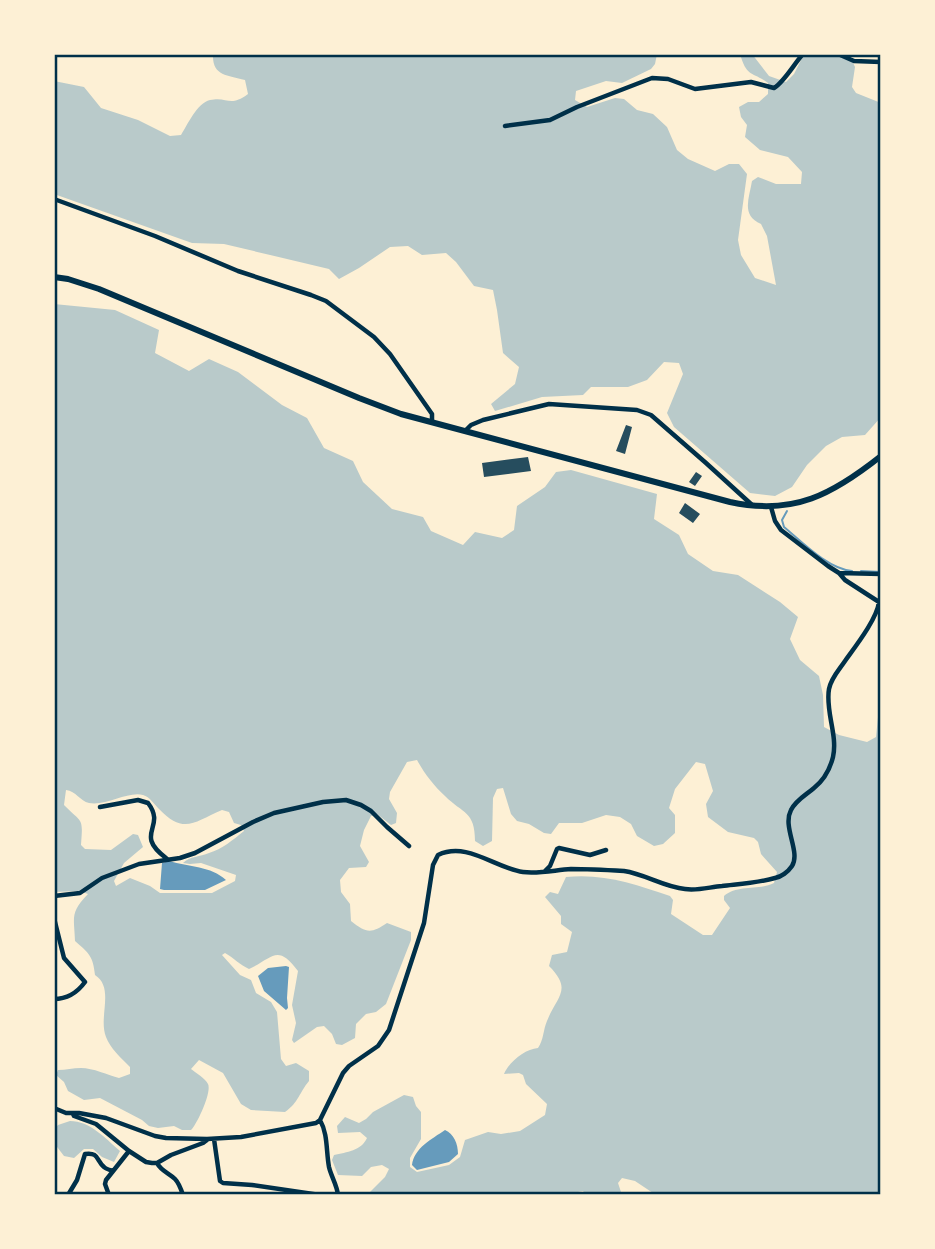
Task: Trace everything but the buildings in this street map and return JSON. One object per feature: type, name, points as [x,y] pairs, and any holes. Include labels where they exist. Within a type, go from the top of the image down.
[{"type":"main road","points":[[54,277],[99,289],[401,414],[717,499],[771,508],[819,496],[852,478],[881,456]]},
{"type":"street","points":[[505,126],[550,120],[652,78],[668,79],[695,89],[751,82],[774,88],[803,54]]},
{"type":"street","points":[[838,54],[855,61],[881,62]]},
{"type":"street","points":[[54,199],[155,236],[238,271],[326,302],[374,337],[390,354],[432,414],[432,422]]},
{"type":"street","points":[[465,431],[483,420],[549,404],[637,410],[650,415],[755,507]]},
{"type":"street","points":[[54,1108],[66,1113],[106,1118],[166,1138],[242,1137],[307,1125],[320,1120],[343,1073],[379,1046],[389,1030],[424,923],[433,865],[438,855],[446,851],[474,854],[522,872],[570,869],[626,872],[685,889],[758,882],[784,874],[794,862],[789,814],[798,800],[823,780],[833,758],[835,747],[828,699],[829,687],[880,602],[845,580],[781,530],[771,508]]},
{"type":"street","points":[[839,573],[881,574]]},
{"type":"street","points":[[100,807],[138,800],[148,803],[155,815],[150,835],[152,844],[167,859]]},
{"type":"street","points":[[54,896],[80,892],[96,881],[139,864],[195,853],[253,821],[311,804],[346,800],[361,805],[410,846]]},
{"type":"street","points":[[544,872],[559,848],[590,855],[606,850]]},
{"type":"street","points":[[54,918],[64,958],[85,982],[71,996],[54,999]]},
{"type":"street","points":[[72,1113],[103,1128],[146,1162],[157,1163],[211,1139]]},
{"type":"street","points":[[320,1120],[327,1144],[329,1171],[338,1195]]},
{"type":"street","points":[[211,1139],[220,1181],[223,1183],[320,1195]]},
{"type":"street","points":[[109,1195],[105,1184],[129,1150]]},
{"type":"street","points":[[68,1195],[77,1181],[85,1154],[96,1155],[105,1168],[113,1171]]},
{"type":"street","points":[[157,1163],[161,1170],[179,1184],[183,1195]]},
{"type":"shaded area","points":[[213,54],[657,54],[651,69],[622,83],[606,81],[576,91],[575,100],[587,107],[615,98],[624,99],[637,110],[653,114],[667,127],[677,150],[688,159],[715,171],[729,164],[739,164],[747,174],[738,240],[741,255],[755,278],[776,285],[767,236],[761,224],[749,211],[752,181],[758,177],[776,184],[801,184],[802,172],[788,157],[760,150],[745,137],[747,125],[741,117],[739,107],[748,102],[759,102],[768,94],[768,83],[748,71],[740,54],[752,54],[769,76],[786,82],[794,74],[804,54],[849,54],[855,67],[852,87],[856,93],[881,103],[881,417],[865,435],[842,437],[826,446],[807,465],[792,487],[775,496],[750,493],[674,427],[667,413],[683,374],[679,363],[664,362],[647,380],[628,387],[591,387],[583,395],[542,397],[495,411],[491,404],[515,384],[519,367],[503,353],[493,290],[474,286],[446,253],[422,255],[408,246],[390,247],[339,279],[329,269],[224,244],[192,243],[54,194],[54,81],[84,87],[101,108],[138,120],[170,136],[181,135],[193,114],[205,102],[216,99],[232,101],[248,94],[245,80],[218,71]]},
{"type":"shaded area","points":[[54,304],[115,310],[159,330],[155,353],[189,371],[209,359],[238,372],[282,405],[307,418],[324,448],[353,461],[363,482],[392,509],[423,517],[431,531],[463,545],[475,532],[502,538],[514,530],[517,506],[545,487],[556,472],[571,470],[657,494],[654,519],[679,535],[688,554],[713,571],[738,575],[798,617],[790,639],[800,660],[819,676],[823,695],[824,727],[839,735],[867,742],[876,737],[878,717],[881,713],[881,1195],[656,1195],[635,1181],[622,1178],[618,1183],[622,1195],[586,1195],[583,1191],[563,1195],[367,1195],[385,1177],[389,1169],[382,1165],[371,1167],[362,1176],[338,1175],[332,1160],[334,1155],[357,1148],[367,1138],[360,1132],[338,1133],[337,1126],[345,1117],[359,1123],[404,1095],[413,1097],[421,1112],[421,1139],[410,1158],[410,1167],[417,1172],[449,1165],[460,1157],[465,1140],[488,1132],[501,1134],[520,1131],[545,1115],[547,1104],[526,1084],[523,1075],[504,1074],[518,1057],[538,1048],[547,1021],[561,993],[560,981],[549,966],[552,955],[567,952],[572,932],[561,924],[561,916],[545,897],[550,892],[558,894],[566,877],[606,878],[670,896],[673,900],[671,914],[703,935],[712,935],[730,908],[724,896],[735,890],[774,883],[777,872],[761,854],[754,838],[728,832],[708,817],[706,804],[713,791],[705,764],[696,762],[675,789],[669,808],[675,815],[675,833],[663,844],[654,846],[637,836],[631,824],[620,817],[606,815],[582,823],[559,823],[551,834],[544,833],[529,824],[517,821],[511,814],[503,788],[497,789],[493,798],[492,841],[483,846],[475,841],[473,824],[467,814],[437,788],[417,760],[407,762],[390,792],[389,799],[397,813],[396,823],[391,825],[377,814],[371,816],[360,846],[369,862],[366,867],[349,868],[340,880],[341,892],[350,904],[351,921],[356,925],[369,931],[387,923],[411,932],[411,940],[386,1004],[376,1012],[366,1014],[356,1024],[355,1038],[342,1045],[336,1044],[332,1034],[324,1026],[317,1027],[294,1043],[292,1040],[296,1023],[292,1005],[298,971],[291,962],[285,957],[275,955],[249,969],[225,953],[222,955],[240,975],[251,980],[256,993],[271,1002],[277,1012],[281,1059],[286,1066],[296,1063],[309,1071],[309,1081],[285,1112],[251,1110],[241,1104],[223,1073],[199,1060],[191,1069],[205,1080],[209,1088],[203,1108],[191,1130],[174,1126],[149,1126],[100,1098],[84,1100],[68,1091],[64,1082],[56,1075],[58,1070],[86,1068],[119,1078],[130,1074],[130,1067],[106,1037],[104,987],[95,975],[90,955],[75,941],[74,915],[88,894],[79,891],[54,892]],"holes":[[[66,790],[89,803],[143,795],[168,817],[183,824],[196,822],[222,810],[229,812],[234,823],[241,825],[244,831],[218,849],[183,863],[201,863],[236,875],[235,881],[212,893],[160,893],[130,878],[116,886],[114,881],[124,863],[143,847],[138,835],[133,834],[111,850],[85,849],[81,845],[80,822],[64,805]]]},
{"type":"shaded area","points":[[70,1121],[91,1127],[120,1151],[114,1162],[93,1149],[84,1149],[74,1158],[64,1156],[54,1143],[54,1130],[58,1125]]},
{"type":"water","points":[[169,861],[207,869],[226,880],[205,890],[160,889],[162,863]]},
{"type":"water","points":[[289,967],[286,1010],[264,991],[258,976],[268,968]]},
{"type":"water","points":[[445,1130],[455,1140],[458,1154],[449,1162],[417,1170],[412,1165],[416,1154],[424,1144]]},
{"type":"waterway","points":[[787,511],[782,520],[784,527],[825,560],[852,571]]},
{"type":"waterway","points":[[861,571],[881,572]]}]
